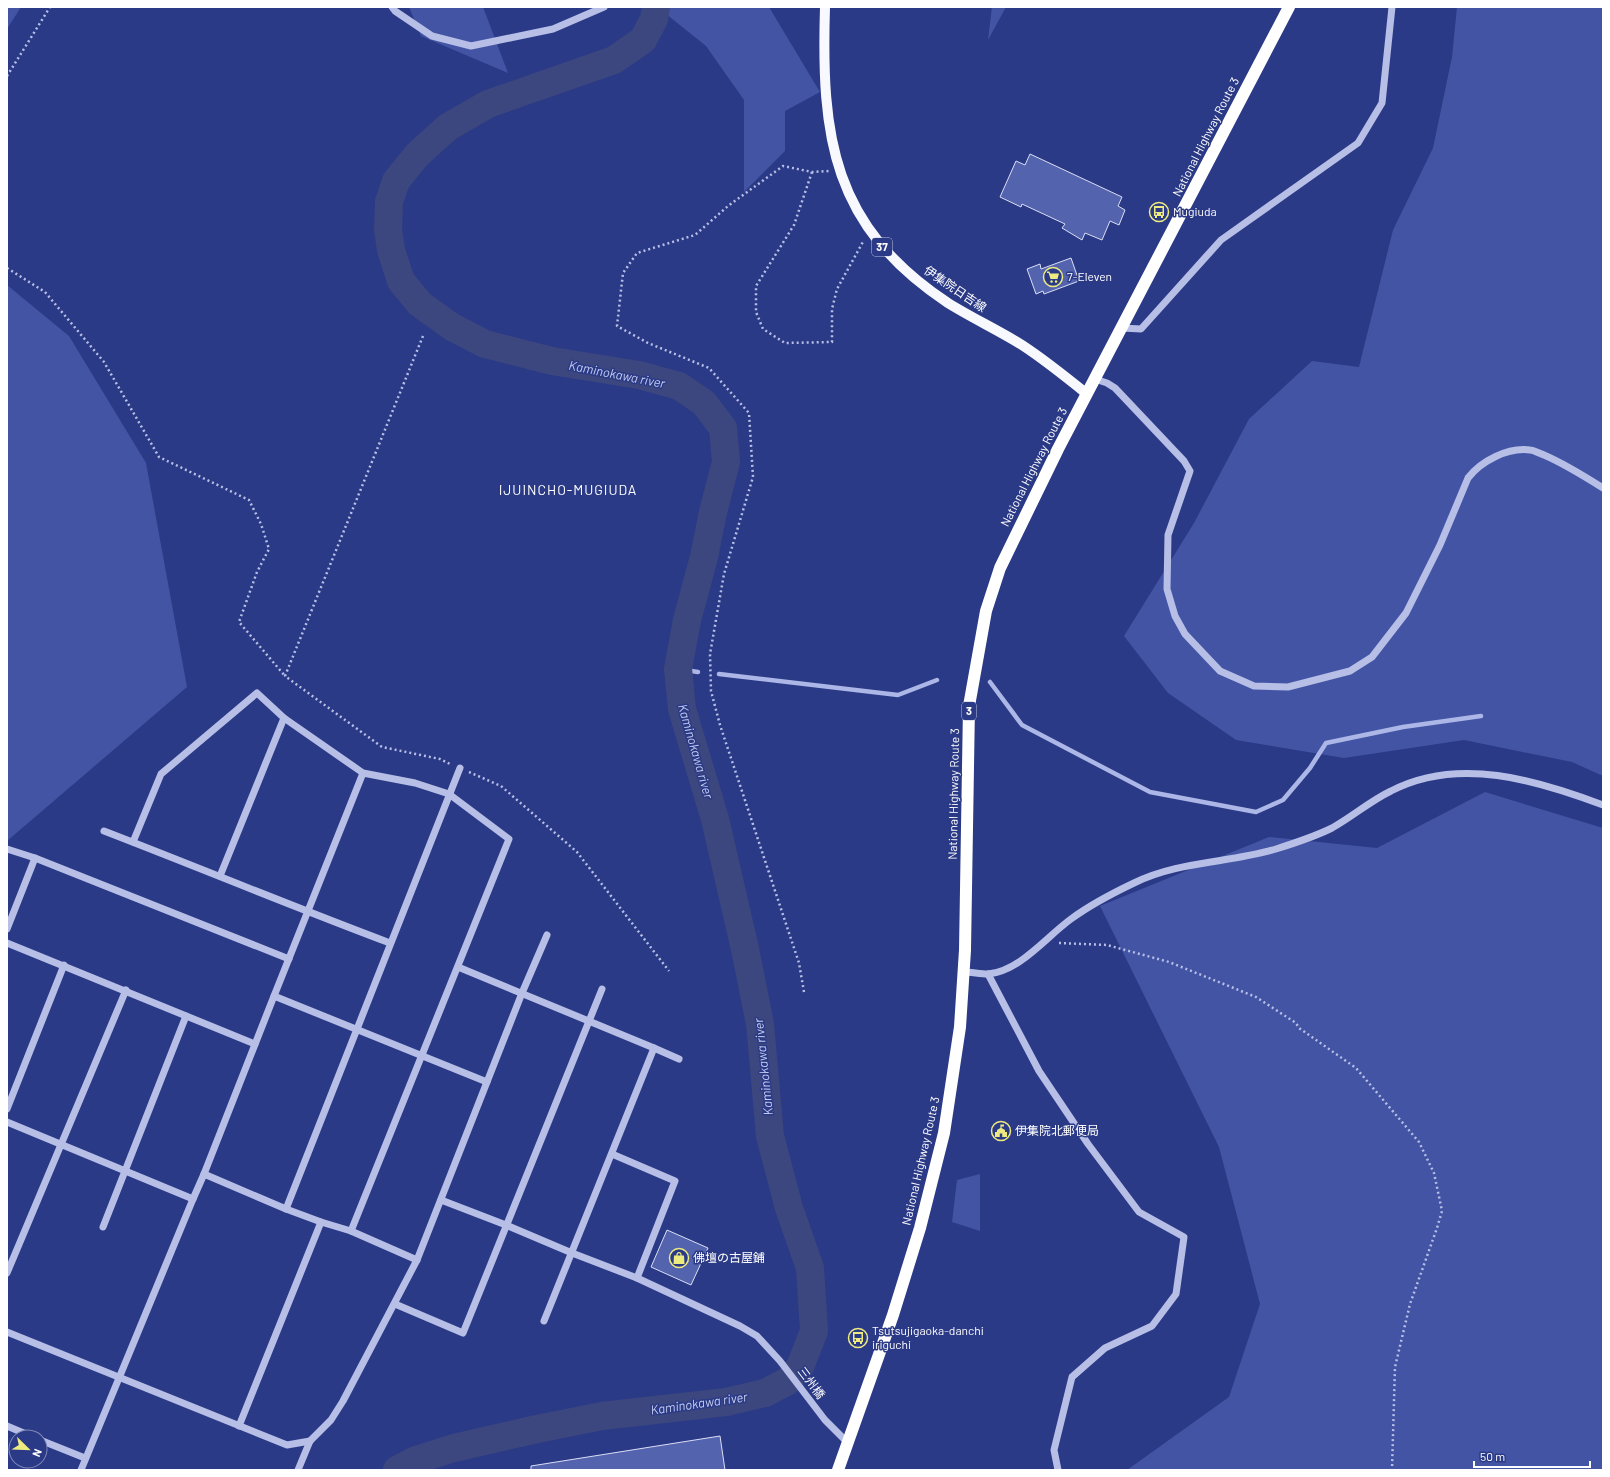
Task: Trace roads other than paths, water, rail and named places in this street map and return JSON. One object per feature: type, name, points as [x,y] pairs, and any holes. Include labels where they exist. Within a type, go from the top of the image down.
[{"type":"highway","name":"National Highway Route 3","points":[[838,1470],[920,1228],[944,1133],[960,1027],[963,972],[970,706],[983,626],[1000,568],[1087,394],[1289,7]]},
{"type":"main road","name":"伊集院日吉線","points":[[825,7],[825,59],[828,123],[839,170],[848,192],[868,231],[886,251],[928,289],[950,304],[1021,345],[1087,394]]},
{"type":"street","points":[[392,7],[395,11],[432,36],[471,46],[553,29],[604,7]]},
{"type":"street","points":[[1122,328],[1140,329],[1221,240],[1358,143],[1382,103],[1392,7]]},
{"type":"street","points":[[1095,379],[1107,383],[1115,388],[1184,461],[1190,472],[1168,534],[1167,589],[1176,616],[1185,634],[1220,671],[1254,686],[1288,687],[1350,671],[1372,657],[1406,613],[1440,545],[1468,478],[1474,470],[1488,460],[1505,453],[1530,450],[1561,463],[1603,488]]},
{"type":"street","points":[[133,842],[161,774],[257,693],[284,718],[363,773],[415,783],[449,794],[509,838],[458,967],[420,1055],[351,1231]]},
{"type":"street","points":[[220,876],[284,718]]},
{"type":"street","points":[[286,1209],[358,1030],[390,943],[460,768]]},
{"type":"street","points":[[81,1470],[204,1174],[289,959],[306,912],[363,773]]},
{"type":"street","points":[[963,972],[988,974],[1014,965],[1041,945],[1072,918],[1135,882],[1177,868],[1268,852],[1313,837],[1332,827],[1391,790],[1429,776],[1480,773],[1530,780],[1603,805]]},
{"type":"street","points":[[104,831],[220,876],[306,912],[390,943]]},
{"type":"street","points":[[7,849],[35,858],[289,959]]},
{"type":"street","points":[[7,929],[35,858]]},
{"type":"street","points":[[298,1470],[310,1441],[331,1420],[343,1401],[417,1260],[522,993],[547,935]]},
{"type":"street","points":[[7,942],[255,1044]]},
{"type":"street","points":[[7,1109],[64,965]]},
{"type":"street","points":[[458,967],[679,1059]]},
{"type":"street","points":[[988,974],[1039,1071],[1088,1144],[1139,1212],[1184,1237],[1176,1294],[1152,1326],[1105,1348],[1072,1377],[1054,1450],[1058,1470]]},
{"type":"street","points":[[395,1304],[463,1333],[602,989]]},
{"type":"street","points":[[7,1273],[126,990]]},
{"type":"street","points":[[274,996],[487,1082]]},
{"type":"street","points":[[103,1227],[186,1016]]},
{"type":"street","points":[[544,1321],[654,1048]]},
{"type":"street","points":[[7,1122],[193,1199]]},
{"type":"street","points":[[612,1154],[675,1181],[637,1278]]},
{"type":"street","points":[[204,1174],[286,1209],[351,1231],[417,1260]]},
{"type":"street","name":"三州橋","points":[[441,1200],[637,1278],[740,1326],[757,1336],[780,1361],[825,1420],[848,1442]]},
{"type":"street","points":[[239,1426],[321,1222]]},
{"type":"street","points":[[7,1332],[287,1445],[310,1441]]},
{"type":"street","points":[[48,1443],[85,1458]]},
{"type":"waterway","name":"Kaminokawa river","points":[[397,1470],[416,1460],[454,1448],[537,1429],[602,1416],[726,1402],[765,1393],[788,1381],[800,1367],[814,1331],[810,1268],[789,1208],[770,1136],[760,1024],[745,949],[715,819],[682,709],[678,669],[687,620],[704,557],[713,512],[726,462],[723,428],[704,403],[679,386],[639,375],[552,361],[485,344],[452,327],[420,304],[401,281],[391,250],[388,229],[389,202],[396,181],[417,155],[448,127],[488,104],[614,60],[643,40],[654,19],[656,7]]},
{"type":"waterway","points":[[678,669],[698,672]]},
{"type":"waterway","points":[[719,674],[898,695],[937,680]]},
{"type":"waterway","points":[[990,682],[1022,725],[1150,792],[1256,812],[1283,800],[1310,768],[1326,743],[1403,727],[1481,716]]},
{"type":"place","name":"Mugiuda","points":[[1159,212]]},
{"type":"place","name":"7-Eleven","points":[[1053,277]]},
{"type":"place","name":"伊集院北郵便局","points":[[1001,1131]]},
{"type":"place","name":"佛壇の古屋鋪","points":[[679,1258]]},
{"type":"place","name":"Tsutsujigaoka-danchi iriguchi","points":[[858,1338]]},
{"type":"district","name":"IJUINCHO-MUGIUDA","points":[[568,490]]}]
